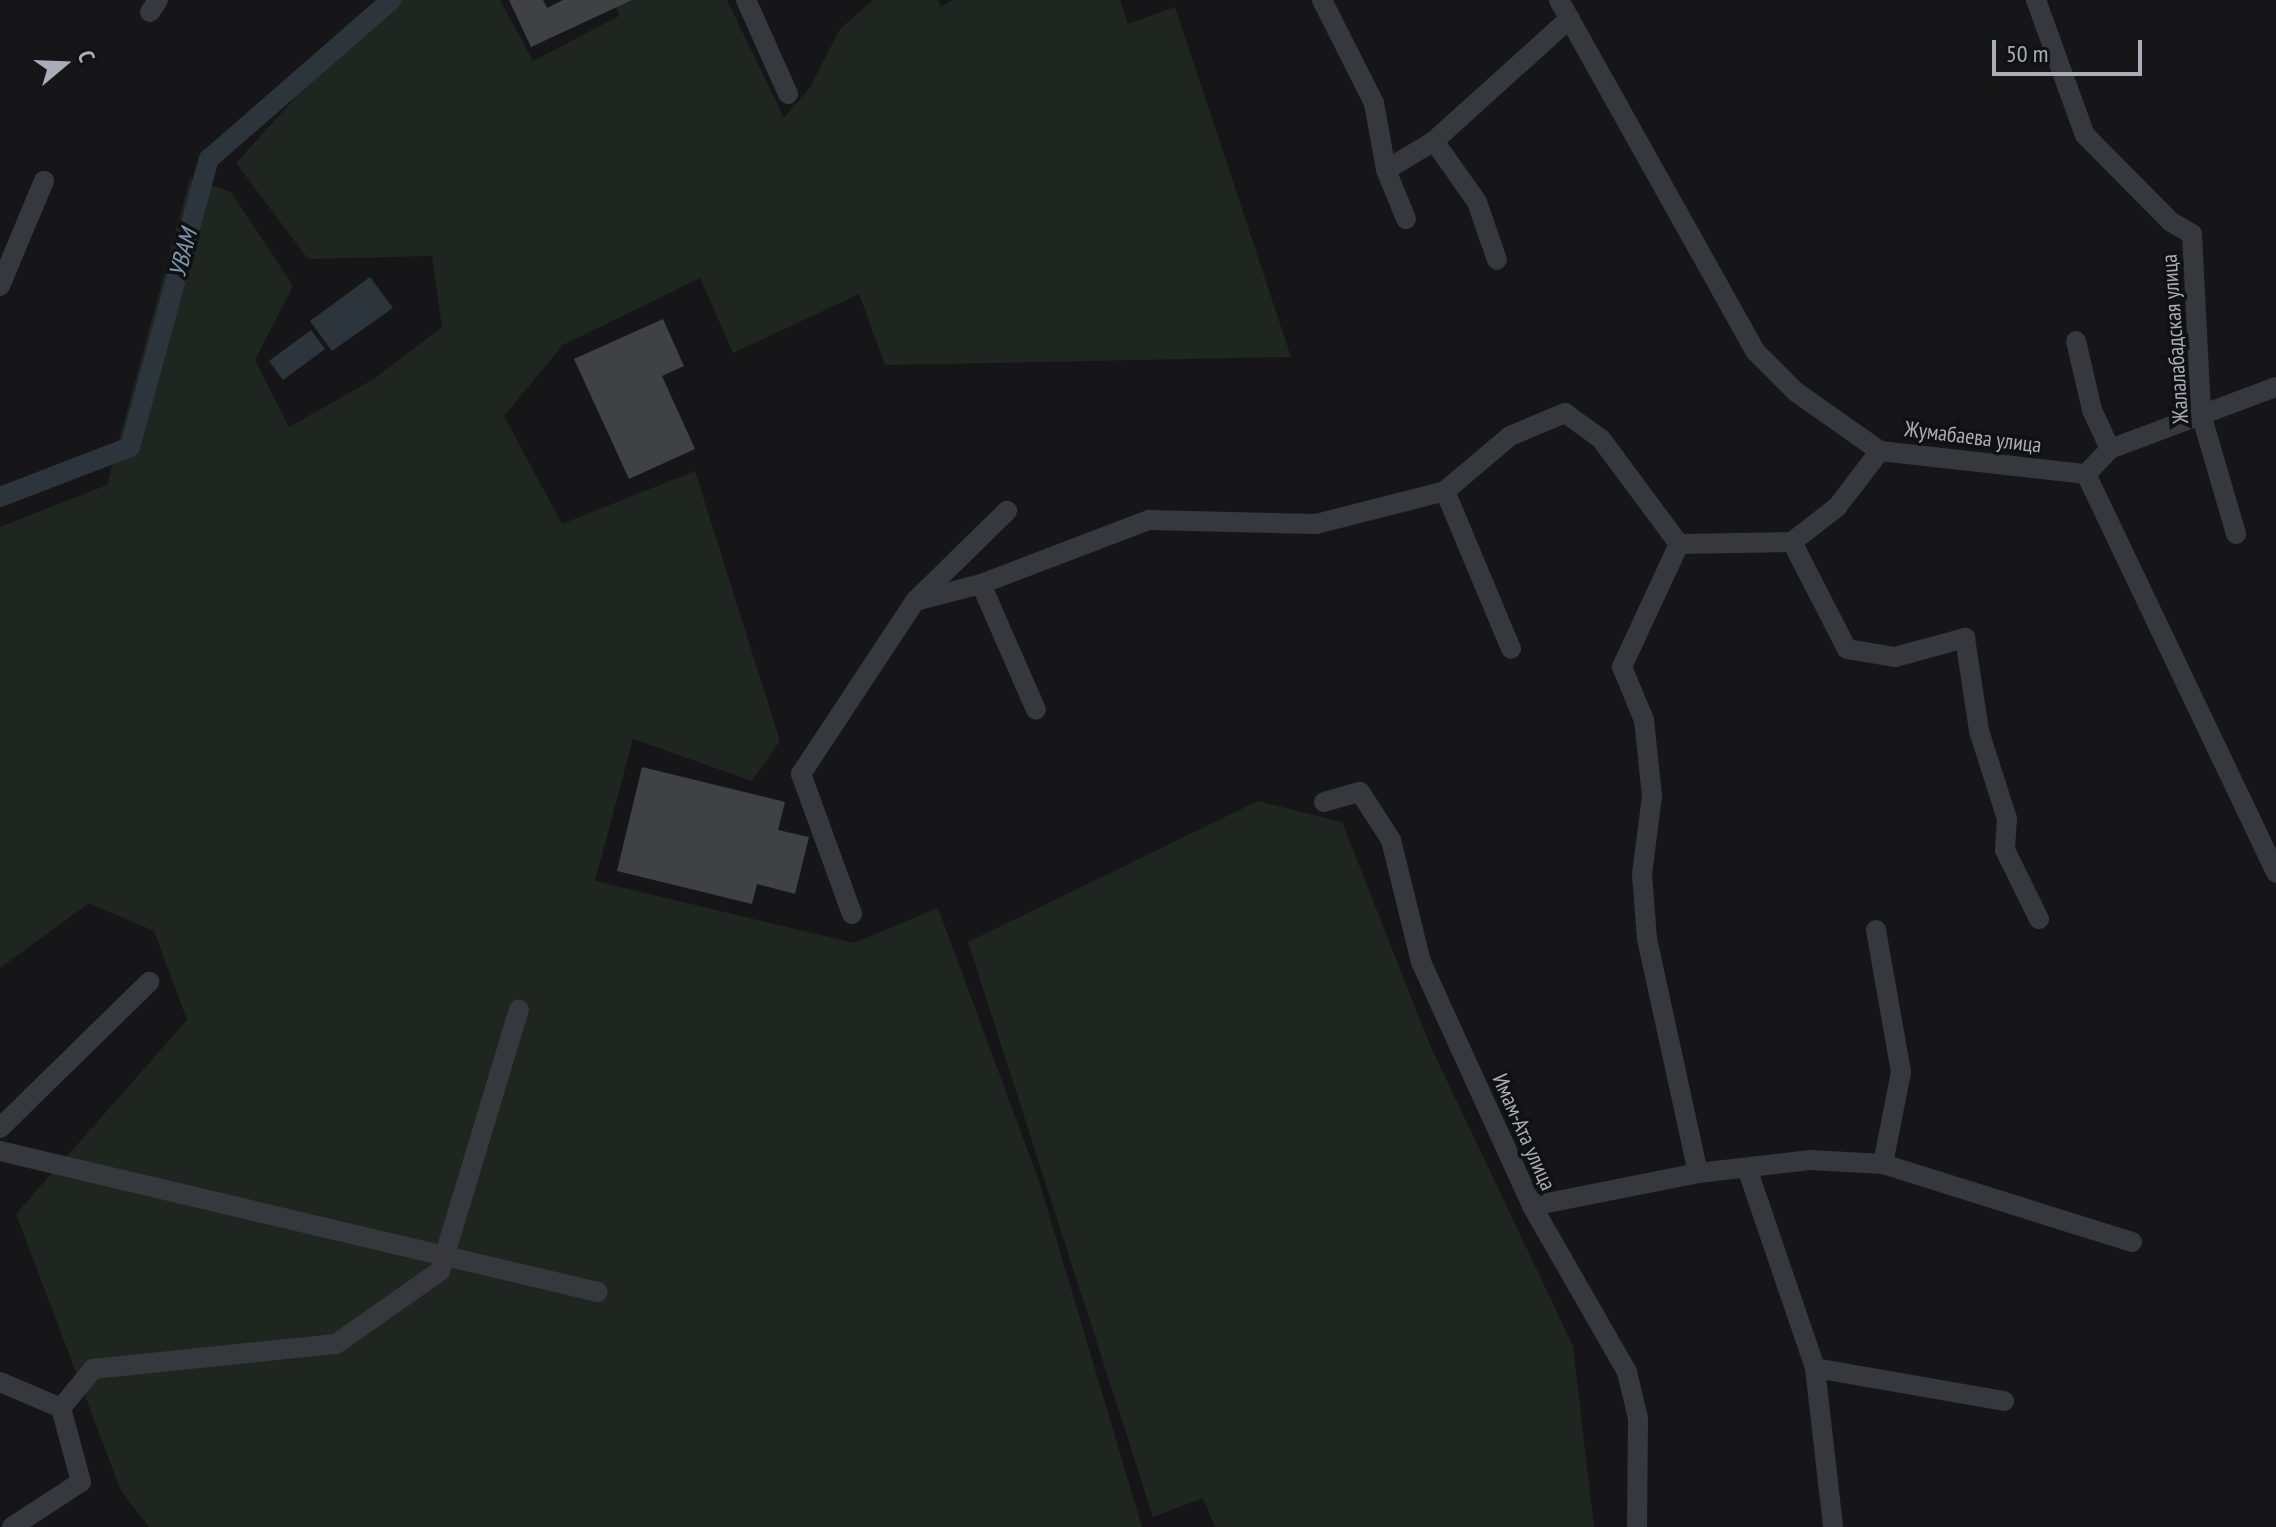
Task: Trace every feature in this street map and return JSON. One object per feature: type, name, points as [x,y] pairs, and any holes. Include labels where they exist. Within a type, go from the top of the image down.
[{"type":"street","points":[[746,0],[788,94]]},
{"type":"street","points":[[1322,0],[1374,103],[1386,170],[1406,219]]},
{"type":"street","name":"Жалалабадская улица","points":[[2036,0],[2085,135],[2171,222],[2192,234],[2201,414],[2236,534]]},
{"type":"street","points":[[1386,170],[1434,141],[1564,9]]},
{"type":"street","name":"Жумабаева улица","points":[[1564,9],[1755,351],[1796,392],[1880,451],[2086,474]]},
{"type":"street","points":[[1434,141],[1477,202],[1497,260]]},
{"type":"street","points":[[0,286],[44,181]]},
{"type":"street","points":[[2076,341],[2092,410],[2110,449]]},
{"type":"street","points":[[2276,387],[2110,449],[2086,474],[2276,873]]},
{"type":"street","points":[[915,601],[981,584],[1149,520],[1316,524],[1445,491],[1510,436],[1565,413],[1601,439],[1679,544]]},
{"type":"street","points":[[1679,544],[1792,542],[1837,507],[1880,451]]},
{"type":"street","points":[[1445,491],[1511,649]]},
{"type":"street","points":[[852,914],[801,774],[915,601],[1007,511]]},
{"type":"street","points":[[1792,542],[1847,649],[1895,657],[1965,638],[1979,731],[2007,819],[2005,850],[2039,919]]},
{"type":"street","points":[[1679,544],[1622,667],[1644,720],[1652,796],[1642,874],[1647,939],[1698,1173]]},
{"type":"street","points":[[981,584],[1036,710]]},
{"type":"street","name":"Имам-Ата улица","points":[[1324,802],[1360,792],[1391,840],[1421,962],[1532,1206],[1627,1372],[1638,1418],[1637,1527]]},
{"type":"street","points":[[1876,930],[1901,1072],[1883,1164]]},
{"type":"street","points":[[0,1128],[149,982]]},
{"type":"street","points":[[61,1408],[93,1369],[336,1344],[440,1271],[519,1010]]},
{"type":"street","points":[[0,1151],[598,1292]]},
{"type":"street","points":[[1532,1206],[1698,1173],[1810,1160],[1883,1164],[2132,1242]]},
{"type":"street","points":[[1747,1168],[1815,1368],[1833,1527]]},
{"type":"street","points":[[1815,1368],[2004,1401]]},
{"type":"street","points":[[0,1382],[61,1408]]},
{"type":"street","points":[[12,1527],[81,1482],[61,1408]]},
{"type":"shaded area","points":[[384,0],[500,0],[533,61],[619,16],[614,0],[727,0],[784,118],[810,87],[840,29],[873,0],[938,0],[941,7],[952,0],[1120,0],[1128,24],[1175,7],[1291,357],[885,365],[859,294],[733,353],[700,278],[563,345],[504,416],[562,524],[695,471],[780,741],[752,781],[633,739],[595,881],[854,943],[938,908],[1039,1181],[1142,1527],[149,1527],[121,1491],[16,1214],[187,1020],[154,931],[89,903],[0,968],[0,527],[107,485],[190,178],[231,192],[293,286],[255,360],[289,427],[374,379],[442,327],[432,256],[308,259],[236,163]]},
{"type":"shaded area","points":[[370,277],[393,308],[332,351],[310,321]]},
{"type":"shaded area","points":[[311,330],[325,349],[283,380],[269,361]]},
{"type":"shaded area","points":[[1258,801],[1342,822],[1430,1045],[1573,1346],[1594,1527],[1215,1527],[1203,1498],[1153,1517],[968,942]]},
{"type":"building","points":[[509,0],[543,0],[547,8],[563,0],[632,0],[531,47]]},
{"type":"building","points":[[663,319],[684,366],[662,376],[695,449],[629,479],[574,359]]},
{"type":"building","points":[[642,767],[785,802],[778,830],[809,837],[795,894],[757,884],[752,904],[617,871]]},
{"type":"waterway","name":"УВАМ","points":[[0,497],[130,447],[209,159],[391,0]]}]
